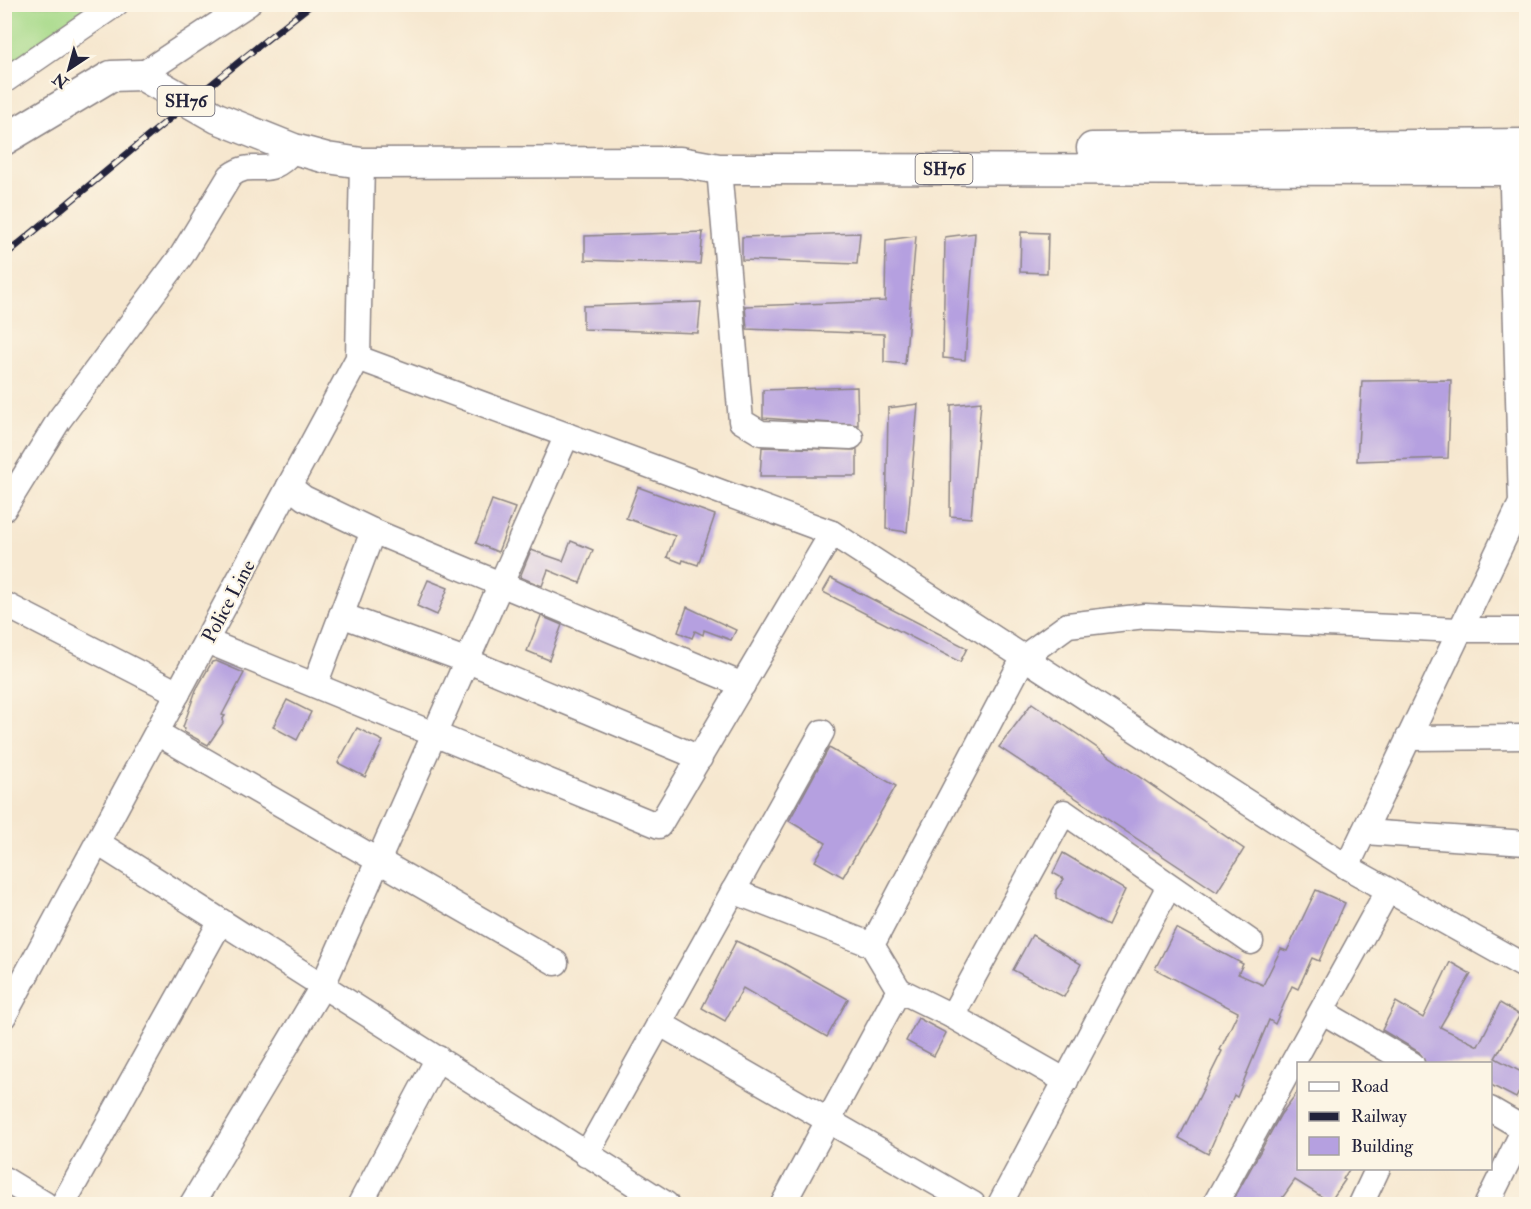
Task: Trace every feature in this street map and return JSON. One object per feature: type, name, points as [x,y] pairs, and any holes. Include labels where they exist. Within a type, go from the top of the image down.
[{"type":"main road","name":"SH76","points":[[4,140],[111,76],[141,75],[217,118],[294,149],[327,158],[362,163],[680,162],[719,169],[1519,157]]},
{"type":"main road","name":"SH76","points":[[680,162],[709,150],[1519,157]]},
{"type":"street","points":[[4,81],[116,4]]},
{"type":"street","points":[[141,75],[248,4]]},
{"type":"street","points":[[4,509],[59,420],[182,255],[230,176],[240,168],[272,169],[283,162],[294,149]]},
{"type":"street","points":[[1347,867],[1459,630],[1524,503],[1519,157]]},
{"type":"street","name":"Police Line","points":[[4,1016],[358,358],[362,163]]},
{"type":"street","points":[[719,169],[741,421],[761,433],[851,437]]},
{"type":"street","points":[[358,358],[832,533],[1387,892],[1527,967]]},
{"type":"street","points":[[192,1204],[324,985],[567,435]]},
{"type":"street","points":[[289,486],[304,498],[373,531],[743,685]]},
{"type":"street","points":[[315,685],[373,531]]},
{"type":"street","points":[[206,641],[659,826],[832,533]]},
{"type":"street","points":[[4,604],[178,693]]},
{"type":"street","points":[[341,615],[468,661],[699,758]]},
{"type":"street","points":[[872,945],[1024,657],[1068,626],[1145,616],[1459,630],[1527,630]]},
{"type":"street","points":[[586,1155],[822,732]]},
{"type":"street","points":[[157,733],[556,963]]},
{"type":"street","points":[[1408,738],[1527,737]]},
{"type":"street","points":[[952,1016],[1064,812],[1251,942]]},
{"type":"street","points":[[1364,832],[1527,843]]},
{"type":"street","points":[[98,843],[666,1204]]},
{"type":"street","points":[[1000,1204],[1170,886]]},
{"type":"street","points":[[733,891],[872,945],[899,990],[952,1016],[1066,1081]]},
{"type":"street","points":[[1215,1204],[1323,1012],[1387,892]]},
{"type":"street","points":[[63,1204],[221,921]]},
{"type":"street","points":[[783,1204],[899,990]]},
{"type":"street","points":[[1323,1012],[1409,1062]]},
{"type":"street","points":[[659,1023],[973,1204]]},
{"type":"street","points":[[360,1204],[438,1058]]},
{"type":"street","points":[[1487,1204],[1526,1128],[1492,1110]]},
{"type":"street","points":[[1360,1204],[1377,1170]]},
{"type":"street","points":[[4,1179],[45,1204]]},
{"type":"green space","points":[[5,5],[94,5],[5,81]]},
{"type":"building","points":[[703,232],[700,264],[585,260],[585,236]]},
{"type":"building","points":[[1021,232],[1048,233],[1047,273],[1020,272]]},
{"type":"building","points":[[860,233],[857,264],[742,260],[742,237]]},
{"type":"building","points":[[975,233],[965,360],[943,358],[945,237]]},
{"type":"building","points":[[916,236],[905,364],[884,362],[884,334],[747,329],[745,306],[885,301],[886,240]]},
{"type":"building","points":[[701,302],[698,333],[583,329],[583,306]]},
{"type":"building","points":[[1451,380],[1448,458],[1357,461],[1362,381]]},
{"type":"building","points":[[857,387],[858,425],[763,418],[763,390]]},
{"type":"building","points":[[981,402],[971,518],[950,516],[951,405]]},
{"type":"building","points":[[918,404],[907,532],[886,529],[888,408]]},
{"type":"building","points":[[762,447],[857,450],[857,476],[760,476]]},
{"type":"building","points":[[638,487],[715,515],[698,565],[683,560],[682,563],[667,557],[675,536],[626,518]]},
{"type":"building","points":[[492,500],[515,508],[498,552],[476,543]]},
{"type":"building","points":[[571,541],[593,550],[580,583],[548,570],[542,586],[520,577],[531,550],[563,561]]},
{"type":"building","points":[[831,578],[967,648],[960,662],[823,592]]},
{"type":"building","points":[[428,580],[448,588],[437,615],[417,606]]},
{"type":"building","points":[[687,607],[736,630],[731,640],[704,630],[703,635],[695,631],[692,638],[678,632]]},
{"type":"building","points":[[541,616],[562,625],[549,660],[527,651]]},
{"type":"building","points":[[216,661],[244,673],[222,715],[225,716],[223,723],[208,745],[184,732],[183,727],[196,690],[212,662]]},
{"type":"building","points":[[287,700],[311,712],[297,740],[273,727]]},
{"type":"building","points":[[1032,703],[1244,849],[1217,892],[999,747]]},
{"type":"building","points":[[357,728],[383,741],[365,777],[338,763]]},
{"type":"building","points":[[829,748],[896,786],[843,877],[815,861],[826,843],[789,821]]},
{"type":"building","points":[[1063,853],[1125,890],[1108,926],[1056,898],[1056,890],[1064,879],[1053,873]]},
{"type":"building","points":[[1316,890],[1345,903],[1319,961],[1312,958],[1298,989],[1292,986],[1275,1024],[1269,1020],[1237,1097],[1234,1095],[1208,1154],[1179,1138],[1222,1051],[1220,1050],[1238,1012],[1155,969],[1176,928],[1243,964],[1238,974],[1263,985],[1281,949],[1287,951]]},
{"type":"building","points":[[1032,935],[1081,964],[1064,997],[1013,970]]},
{"type":"building","points":[[736,941],[783,963],[848,999],[827,1037],[743,988],[725,1021],[702,1008]]},
{"type":"building","points":[[1450,962],[1471,974],[1440,1027],[1478,1046],[1500,1003],[1520,1015],[1495,1058],[1527,1075],[1516,1098],[1492,1086],[1492,1062],[1425,1062],[1419,1052],[1382,1030],[1396,1002],[1423,1018]]},
{"type":"building","points":[[918,1018],[946,1033],[934,1056],[906,1041]]},
{"type":"building","points":[[1297,1093],[1297,1170],[1349,1170],[1343,1179],[1345,1180],[1330,1202],[1295,1180],[1278,1204],[1231,1204],[1281,1114]]},
{"type":"railway","points":[[4,256],[312,4]]}]
